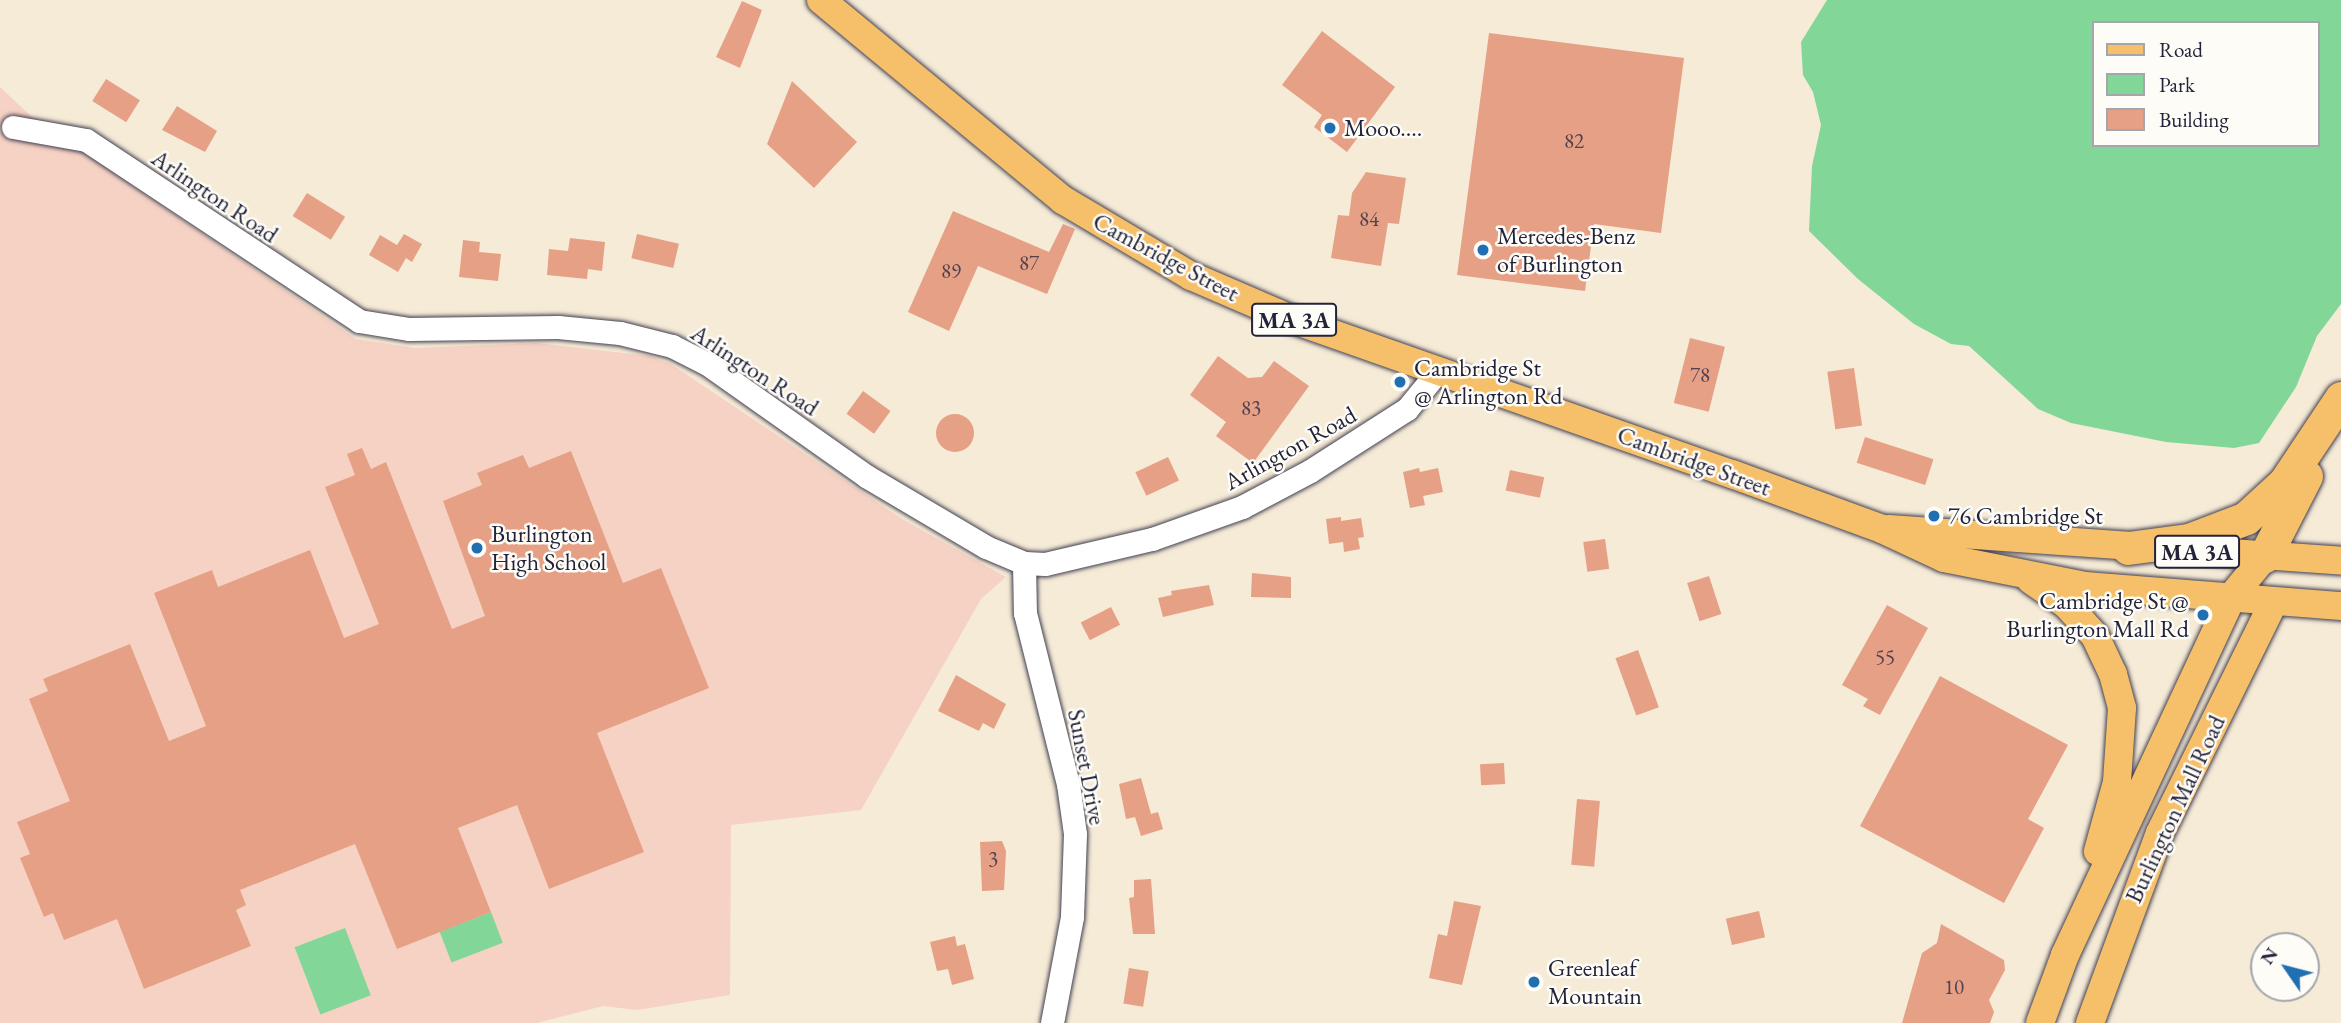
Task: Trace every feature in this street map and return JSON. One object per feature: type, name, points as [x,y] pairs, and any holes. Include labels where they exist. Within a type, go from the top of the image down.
[{"type":"highway","points":[[2128,548],[2189,540],[2246,518],[2285,482],[2341,398]]},
{"type":"highway","points":[[2265,556],[2341,408]]},
{"type":"main road","name":"Cambridge Street","points":[[821,0],[1030,176],[1132,244],[1280,314],[1882,529],[1944,558],[2085,586],[2233,595],[2341,606]]},
{"type":"main road","name":"Cambridge Street","points":[[1882,529],[2341,561]]},
{"type":"main road","name":"Burlington Mall Road","points":[[2039,1023],[2065,955],[2233,595],[2265,556]]},
{"type":"main road","points":[[2265,556],[2274,601]]},
{"type":"main road","name":"Burlington Mall Road","points":[[2025,576],[2067,605],[2095,636],[2113,674],[2122,708],[2117,782],[2065,955]]},
{"type":"main road","name":"Burlington Mall Road","points":[[2090,1023],[2160,833],[2274,601]]},
{"type":"street","name":"Arlington Road","points":[[13,127],[86,140],[359,321],[409,329],[584,329],[639,337],[679,349],[706,363],[866,476],[986,547],[1024,564],[1045,564],[1152,539],[1242,507],[1310,471],[1408,409],[1438,370]]},
{"type":"street","name":"Sunset Drive","points":[[1024,564],[1025,613],[1068,784],[1074,834],[1072,917],[1052,1023]]},
{"type":"shaded area","name":"Burlington High School","points":[[0,87],[35,120],[71,138],[111,171],[356,339],[415,348],[537,343],[650,356],[671,364],[902,519],[1006,577],[981,599],[861,810],[731,825],[730,995],[637,1010],[603,1006],[537,1023],[0,1023]]},
{"type":"green space","points":[[1827,0],[2341,0],[2341,304],[2317,336],[2296,387],[2259,443],[2234,448],[2166,442],[2071,423],[2038,409],[1969,346],[1951,344],[1914,324],[1858,279],[1809,231],[1812,166],[1821,125],[1813,92],[1803,75],[1801,42]]},
{"type":"green space","points":[[491,912],[503,943],[451,963],[440,932]]},
{"type":"green space","points":[[345,928],[371,995],[320,1015],[295,947]]},
{"type":"building","points":[[742,1],[762,10],[740,68],[716,57]]},
{"type":"building","points":[[1322,31],[1395,87],[1347,152],[1314,127],[1322,115],[1282,85]]},
{"type":"building","points":[[1489,33],[1684,58],[1661,233],[1594,224],[1585,291],[1457,275]]},
{"type":"building","points":[[106,79],[140,100],[126,122],[92,101]]},
{"type":"building","points":[[792,81],[857,142],[814,188],[767,144]]},
{"type":"building","points":[[177,106],[217,131],[205,152],[162,130]]},
{"type":"building","points":[[1366,172],[1406,178],[1399,224],[1388,223],[1381,266],[1331,258],[1338,215],[1349,216],[1352,193]]},
{"type":"building","points":[[307,193],[345,217],[331,240],[293,216]]},
{"type":"building","points":[[953,211],[1049,252],[1063,224],[1075,229],[1047,294],[978,266],[949,331],[908,312]]},
{"type":"building","points":[[404,234],[422,244],[412,262],[406,258],[398,272],[369,255],[380,235],[397,245]]},
{"type":"building","points":[[637,234],[679,244],[673,268],[631,258]]},
{"type":"building","points":[[570,238],[605,242],[602,271],[588,269],[587,279],[547,275],[549,249],[568,251]]},
{"type":"building","points":[[463,240],[480,242],[479,252],[501,254],[498,281],[459,277]]},
{"type":"building","points":[[1690,338],[1725,347],[1709,412],[1674,403]]},
{"type":"building","points":[[1218,356],[1248,378],[1262,377],[1274,361],[1309,386],[1253,463],[1216,436],[1226,422],[1190,395]]},
{"type":"building","points":[[1854,368],[1862,425],[1835,429],[1827,372]]},
{"type":"building","points":[[863,391],[891,411],[874,434],[847,414]]},
{"type":"building","points":[[955,414],[968,420],[974,433],[968,446],[955,452],[942,446],[936,433],[942,420]]},
{"type":"building","points":[[1865,437],[1933,459],[1925,485],[1857,463]]},
{"type":"building","points":[[362,448],[371,469],[386,462],[452,629],[485,616],[443,501],[482,485],[477,473],[523,455],[529,468],[571,451],[623,583],[661,568],[709,688],[597,733],[644,852],[549,889],[517,805],[458,828],[491,912],[397,949],[355,844],[240,890],[246,905],[236,910],[251,946],[144,989],[117,919],[64,940],[53,913],[44,917],[20,858],[30,854],[17,822],[70,801],[29,699],[48,691],[43,679],[130,644],[169,741],[206,726],[154,593],[212,570],[218,587],[310,550],[344,638],[379,624],[325,487],[355,475],[347,454]]},
{"type":"building","points":[[1168,457],[1179,481],[1146,496],[1135,472]]},
{"type":"building","points":[[1419,468],[1420,472],[1438,468],[1443,492],[1423,496],[1425,505],[1410,508],[1403,472]]},
{"type":"building","points":[[1510,470],[1544,477],[1540,498],[1506,491]]},
{"type":"building","points":[[1341,517],[1341,521],[1361,518],[1364,537],[1358,538],[1360,549],[1344,552],[1343,542],[1329,544],[1326,519]]},
{"type":"building","points":[[1605,539],[1609,569],[1587,572],[1583,542]]},
{"type":"building","points":[[1252,573],[1291,577],[1291,598],[1251,597]]},
{"type":"building","points":[[1709,576],[1721,614],[1699,621],[1687,583]]},
{"type":"building","points":[[1209,585],[1214,605],[1163,617],[1158,598],[1172,595],[1171,591]]},
{"type":"building","points":[[1887,605],[1928,628],[1880,715],[1863,706],[1868,699],[1842,685]]},
{"type":"building","points":[[1111,607],[1120,625],[1090,640],[1081,622]]},
{"type":"building","points":[[1638,650],[1659,707],[1636,716],[1615,658]]},
{"type":"building","points":[[956,675],[1006,704],[994,729],[983,723],[979,731],[938,711]]},
{"type":"building","points":[[1940,676],[2068,745],[2028,819],[2044,828],[2004,903],[1860,826]]},
{"type":"building","points":[[1504,763],[1505,784],[1481,785],[1480,764]]},
{"type":"building","points":[[1141,778],[1151,814],[1158,812],[1163,829],[1141,836],[1135,817],[1126,819],[1119,784]]},
{"type":"building","points":[[1577,799],[1600,801],[1594,867],[1571,865]]},
{"type":"building","points":[[1002,841],[1006,851],[1004,890],[982,891],[980,842]]},
{"type":"building","points":[[1151,879],[1155,934],[1133,934],[1129,898],[1134,897],[1134,880]]},
{"type":"building","points":[[1454,901],[1481,906],[1462,985],[1429,978],[1438,934],[1447,936]]},
{"type":"building","points":[[1759,911],[1765,937],[1732,945],[1726,919]]},
{"type":"building","points":[[1941,924],[2004,960],[2005,970],[1989,1000],[1994,1012],[1990,1023],[1902,1023],[1922,953],[1937,943]]},
{"type":"building","points":[[955,936],[957,946],[965,944],[974,979],[952,985],[948,969],[937,971],[930,942]]},
{"type":"building","points":[[1129,968],[1149,971],[1143,1007],[1123,1004]]},
{"type":"place","name":"Mooo....","points":[[1330,128]]},
{"type":"place","name":"Mercedes-Benz of Burlington","points":[[1483,250]]},
{"type":"place","name":"Cambridge St @ Arlington Rd","points":[[1400,382]]},
{"type":"place","name":"76 Cambridge St","points":[[1934,516]]},
{"type":"place","name":"Burlington High School","points":[[477,548]]},
{"type":"place","name":"Cambridge St @ Burlington Mall Rd","points":[[2203,615]]},
{"type":"place","name":"Greenleaf Mountain","points":[[1534,982]]}]
